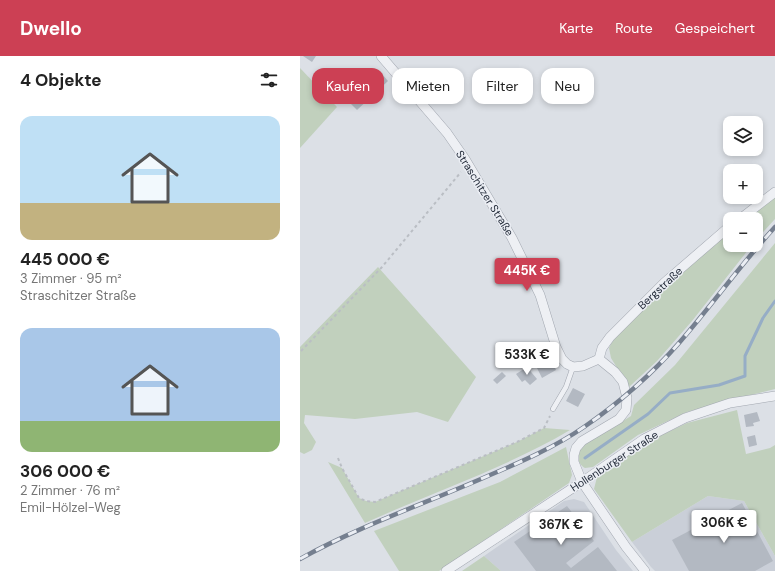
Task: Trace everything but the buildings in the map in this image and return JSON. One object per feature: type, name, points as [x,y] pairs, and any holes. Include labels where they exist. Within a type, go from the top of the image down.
[{"type":"street","name":"Straschitzer Straße","points":[[381,56],[447,133],[465,159],[512,238],[540,295],[556,348],[562,359],[573,367]]},
{"type":"street","points":[[749,212],[775,192]]},
{"type":"street","name":"Bergstraße","points":[[600,359],[602,348],[610,337],[664,283],[723,232]]},
{"type":"street","points":[[573,367],[583,366],[600,359],[615,372],[623,382],[627,398],[626,410],[619,419],[582,441],[576,448],[574,462],[582,482],[626,547],[645,571]]},
{"type":"street","name":"Hollenburger Straße","points":[[446,571],[497,540],[644,439],[685,418],[730,403],[775,396]]},
{"type":"lane","points":[[553,409],[566,387],[573,367]]},
{"type":"path","points":[[301,352],[382,267],[463,170],[465,159]]},
{"type":"path","points":[[338,458],[359,498],[374,502],[544,428],[553,409]]},
{"type":"shaded area","points":[[708,496],[744,501],[775,556],[775,571],[655,571],[651,567],[632,542]]},
{"type":"shaded area","points":[[574,499],[584,502],[616,550],[633,571],[501,571],[484,556],[564,501]]},
{"type":"green space","points":[[300,68],[312,81],[312,104],[334,104],[337,107],[300,148]]},
{"type":"green space","points":[[775,197],[775,219],[763,232],[763,212],[755,212]]},
{"type":"green space","points":[[723,237],[723,252],[746,252],[692,321],[657,361],[629,387],[611,358],[609,348],[615,336],[663,290]]},
{"type":"green space","points":[[775,243],[775,389],[687,412],[638,435],[593,467],[585,468],[582,466],[578,459],[581,447],[631,416],[634,405],[675,365]]},
{"type":"green space","points":[[378,267],[476,377],[448,422],[417,412],[355,419],[305,415],[304,423],[316,442],[312,450],[304,454],[300,452],[300,347]]},
{"type":"green space","points":[[737,410],[746,454],[770,448],[775,445],[775,556],[744,501],[708,496],[632,542],[594,489],[597,477],[645,443],[687,423]]},
{"type":"green space","points":[[544,428],[570,430],[546,444],[495,468],[365,523],[328,462],[342,468],[359,498],[366,501],[375,502],[517,442]]},
{"type":"green space","points":[[566,447],[572,475],[569,483],[439,571],[399,571],[374,531],[500,482]]},
{"type":"green space","points":[[484,556],[501,571],[462,571]]},
{"type":"waterway","points":[[585,458],[648,414],[670,393],[719,385],[745,376],[745,356],[763,318],[775,301]]},
{"type":"railway","points":[[300,559],[347,535],[527,459],[562,441],[584,427],[634,388],[668,355],[691,329],[750,255],[775,227]]}]
